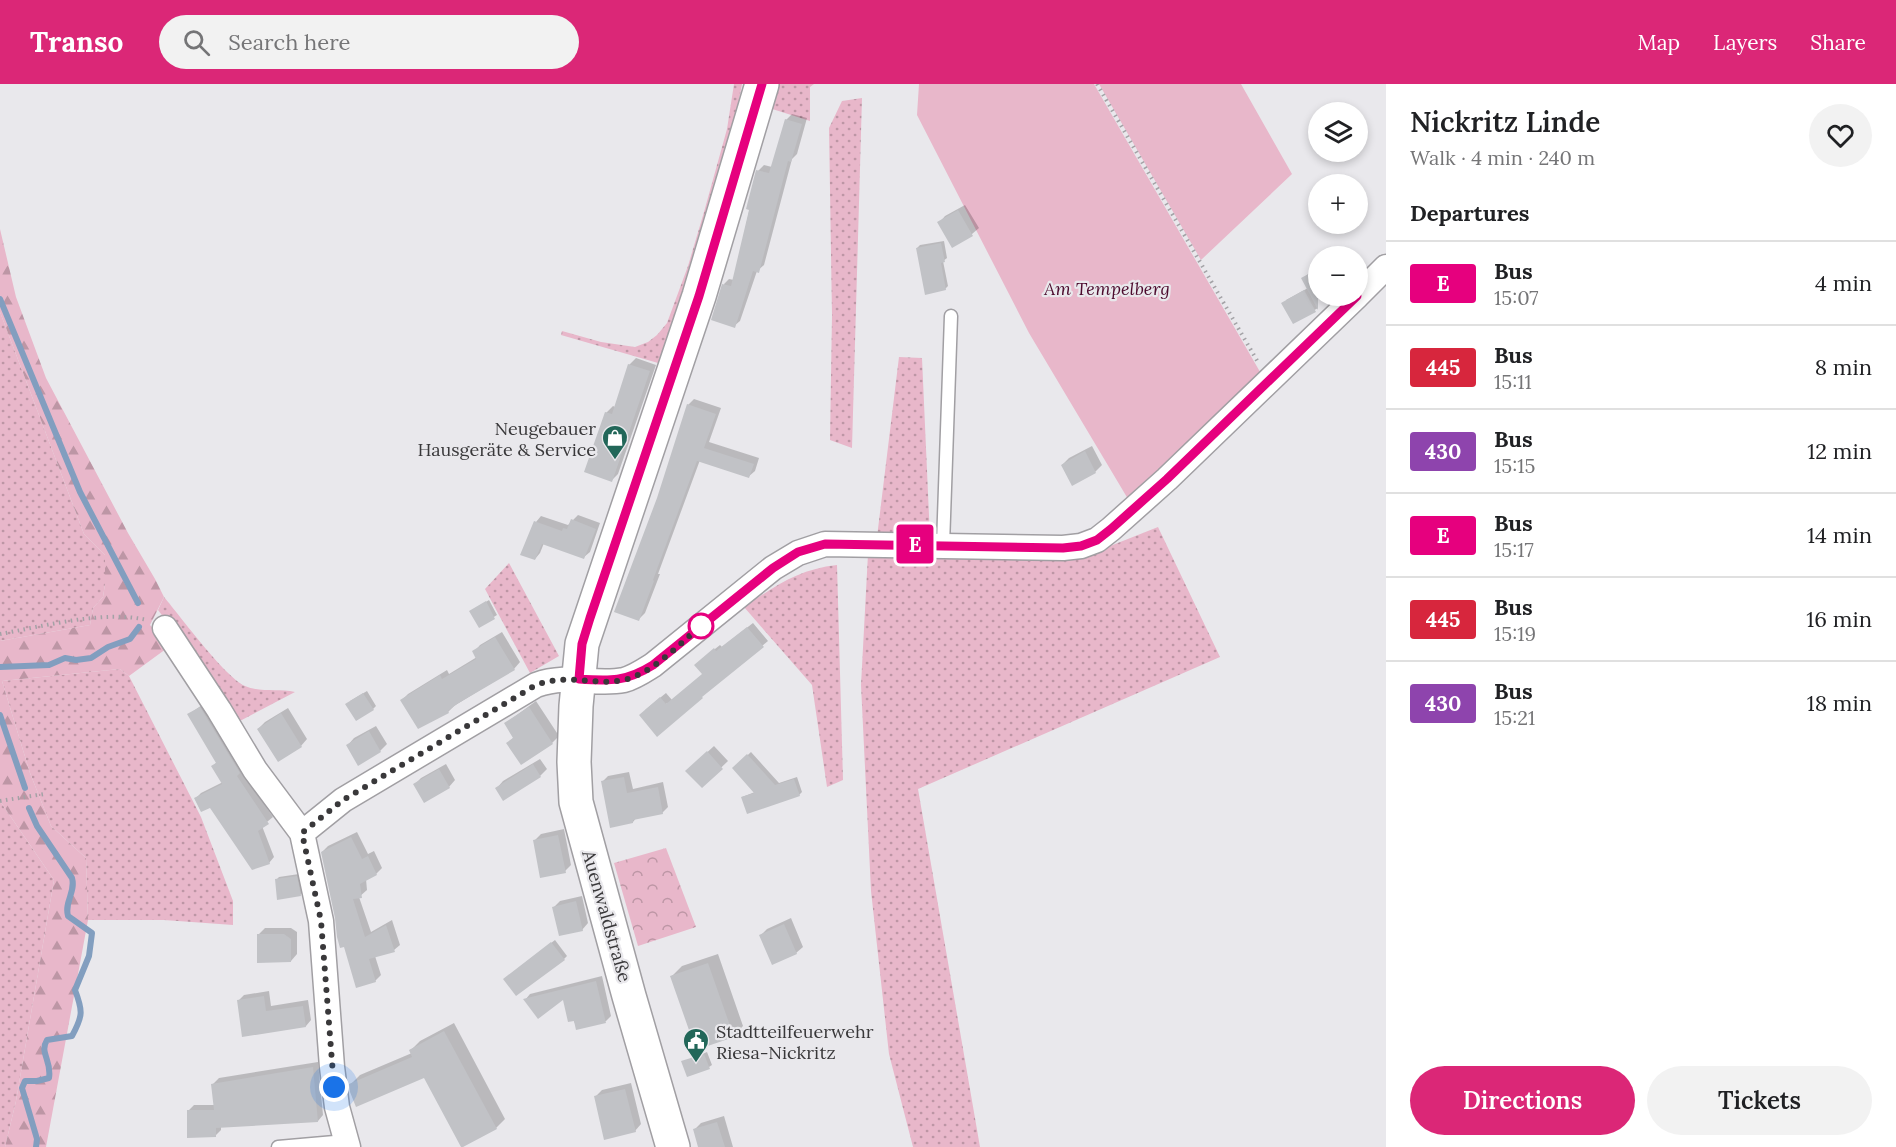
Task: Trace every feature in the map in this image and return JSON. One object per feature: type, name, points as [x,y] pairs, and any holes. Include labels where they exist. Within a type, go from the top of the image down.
[{"type":"street","name":"Auenwaldstraße","points":[[673,1147],[576,802],[574,762],[579,679],[582,644],[587,626],[699,296],[762,84]]},
{"type":"street","points":[[1368,284],[1386,267]]},
{"type":"street","points":[[302,833],[343,800],[536,685],[552,680],[625,680],[641,672],[653,665],[786,558],[810,547],[825,544],[1063,548],[1081,546],[1097,540],[1167,479],[1346,306]]},
{"type":"street","points":[[165,628],[255,770],[302,833],[321,921],[332,1067],[337,1107],[347,1144]]},
{"type":"lane","points":[[944,545],[951,316]]},
{"type":"lane","points":[[278,1147],[347,1144]]},
{"type":"path","points":[[1097,84],[1265,375],[1270,379]]},
{"type":"path","points":[[0,634],[107,616],[150,620],[165,628]]},
{"type":"path","points":[[0,801],[44,794]]},
{"type":"green space","points":[[734,84],[742,84],[734,127],[665,365],[561,335],[562,331],[601,342],[635,347],[648,342],[667,323],[688,266],[704,212],[727,129]]},
{"type":"green space","points":[[772,84],[814,84],[810,87],[810,121],[766,107]]},
{"type":"green space","name":"Am Tempelberg","points":[[919,84],[1094,84],[1263,377],[1131,504],[1029,333],[917,115]]},
{"type":"green space","name":"Am Tempelberg","points":[[1099,84],[1241,84],[1292,174],[1201,260]]},
{"type":"green space","points":[[862,98],[852,448],[830,440],[832,315],[829,128],[842,101]]},
{"type":"green space","points":[[0,229],[16,297],[46,378],[164,597],[150,625],[170,646],[129,676],[120,669],[2,681],[30,773],[51,826],[86,858],[88,920],[46,1147],[5,1147],[16,1101],[54,880],[0,801],[0,641],[90,625],[93,608],[103,597],[105,555],[84,534],[0,312]]},
{"type":"green space","points":[[0,312],[84,534],[105,555],[105,584],[103,597],[93,608],[90,625],[0,641]]},
{"type":"green space","points":[[899,357],[922,358],[930,538],[877,537]]},
{"type":"green space","points":[[1158,527],[1220,657],[918,789],[980,1147],[913,1147],[889,1054],[871,891],[861,685],[868,554],[1090,554]]},
{"type":"green space","points":[[509,563],[559,656],[530,673],[485,589]]},
{"type":"green space","points":[[837,565],[843,780],[827,787],[812,685],[744,607],[799,575]]},
{"type":"green space","points":[[164,597],[215,659],[236,680],[251,688],[295,692],[238,722],[234,711],[158,610]]},
{"type":"green space","points":[[120,669],[129,676],[201,817],[233,901],[233,925],[164,920],[88,920],[86,858],[51,826],[30,773],[2,681]]},
{"type":"green space","points":[[0,801],[54,880],[16,1101],[5,1147],[0,1147]]},
{"type":"green space","points":[[666,848],[696,927],[638,946],[614,863]]},
{"type":"building","points":[[785,119],[802,124],[791,162],[788,161],[759,273],[753,271],[735,328],[711,320],[722,284],[731,286],[756,170],[769,173]]},
{"type":"building","points":[[958,210],[973,236],[952,248],[937,222]]},
{"type":"building","points":[[941,243],[945,262],[941,263],[946,290],[925,295],[916,248]]},
{"type":"building","points":[[1308,274],[1308,291],[1301,278]]},
{"type":"building","points":[[1304,290],[1308,297],[1308,306],[1313,306],[1316,312],[1293,324],[1281,303]]},
{"type":"building","points":[[628,364],[650,371],[612,482],[584,472],[605,412],[612,414]]},
{"type":"building","points":[[687,404],[716,414],[704,448],[754,464],[749,478],[697,461],[639,621],[614,612],[657,498]]},
{"type":"building","points":[[1085,451],[1096,473],[1072,486],[1061,465]]},
{"type":"building","points":[[571,519],[596,529],[584,559],[542,544],[535,560],[520,555],[534,521],[562,531],[563,528],[567,529]]},
{"type":"building","points":[[486,601],[495,619],[479,628],[469,611]]},
{"type":"building","points":[[747,627],[764,647],[657,737],[639,715],[660,697],[666,704],[702,674],[694,665],[714,648],[716,651]]},
{"type":"building","points":[[495,637],[515,670],[457,704],[448,711],[449,713],[418,729],[400,700],[440,675],[442,679],[476,659],[472,651]]},
{"type":"building","points":[[363,693],[374,710],[356,721],[345,704]]},
{"type":"building","points":[[200,707],[240,773],[237,776],[269,824],[258,831],[270,864],[252,870],[210,808],[201,812],[194,798],[222,784],[211,766],[216,763],[187,714]]},
{"type":"building","points":[[529,707],[553,744],[521,765],[506,743],[513,738],[504,723]]},
{"type":"building","points":[[281,713],[302,747],[278,762],[257,729]]},
{"type":"building","points":[[369,731],[381,752],[358,766],[346,745]]},
{"type":"building","points":[[707,751],[723,769],[702,788],[685,771]]},
{"type":"building","points":[[747,754],[775,785],[794,779],[800,796],[747,814],[741,797],[754,793],[732,768]]},
{"type":"building","points":[[533,764],[541,777],[503,801],[495,788]]},
{"type":"building","points":[[439,769],[450,788],[424,803],[413,784]]},
{"type":"building","points":[[624,777],[627,793],[658,787],[663,814],[633,820],[633,823],[610,828],[601,781]]},
{"type":"building","points":[[558,835],[566,873],[540,878],[533,840]]},
{"type":"building","points":[[351,837],[362,859],[368,856],[377,875],[360,884],[362,898],[353,899],[365,937],[386,925],[395,952],[369,959],[376,982],[356,988],[344,947],[340,948],[337,937],[321,852]]},
{"type":"building","points":[[297,876],[301,896],[277,900],[275,879]]},
{"type":"building","points":[[576,901],[583,931],[559,936],[552,907]]},
{"type":"building","points":[[784,924],[797,954],[772,965],[759,935]]},
{"type":"building","points":[[257,934],[284,934],[291,939],[291,962],[257,963]]},
{"type":"building","points":[[551,942],[565,960],[516,996],[503,979]]},
{"type":"building","points":[[708,963],[734,1037],[696,1050],[670,976]]},
{"type":"building","points":[[596,981],[606,1023],[576,1030],[574,1021],[568,1022],[563,1000],[538,1019],[523,999]]},
{"type":"building","points":[[264,996],[266,1011],[303,1006],[306,1027],[242,1037],[237,1000]]},
{"type":"building","points":[[444,1031],[497,1129],[463,1147],[424,1078],[356,1107],[350,1092],[349,1084],[412,1057],[409,1050]]},
{"type":"building","points":[[704,1054],[710,1069],[687,1077],[681,1061]]},
{"type":"building","points":[[313,1067],[318,1122],[216,1128],[216,1137],[187,1138],[187,1110],[214,1110],[211,1084]]},
{"type":"building","points":[[625,1089],[636,1132],[604,1140],[594,1096]]},
{"type":"building","points":[[717,1122],[725,1147],[698,1147],[693,1129]]},
{"type":"waterway","points":[[0,299],[80,492],[138,603]]},
{"type":"waterway","points":[[0,667],[49,665],[65,658],[76,660],[91,658],[108,647],[130,639],[139,627]]},
{"type":"waterway","points":[[0,715],[25,788]]},
{"type":"waterway","points":[[29,808],[37,826],[72,878],[68,916],[92,933],[89,956],[75,990],[81,1013],[76,1029],[72,1036],[47,1040],[44,1049],[49,1066],[49,1078],[25,1081],[22,1088],[37,1139],[36,1147]]},
{"type":"bus line","name":"E","points":[[762,84],[699,296],[582,644],[579,679],[625,680],[641,672],[653,665],[786,558],[810,547],[825,544],[866,544],[1063,548],[1081,546],[1097,540],[1167,479],[1347,306]]},
{"type":"place","name":"Neugebauer Hausgeräte & Service","points":[[615,461]]},
{"type":"place","name":"Stadtteilfeuerwehr Riesa-Nickritz","points":[[696,1064]]},
{"type":"route","points":[[334,1087],[321,921],[302,833],[343,800],[536,685],[566,678],[625,680],[653,665],[701,626]]}]
